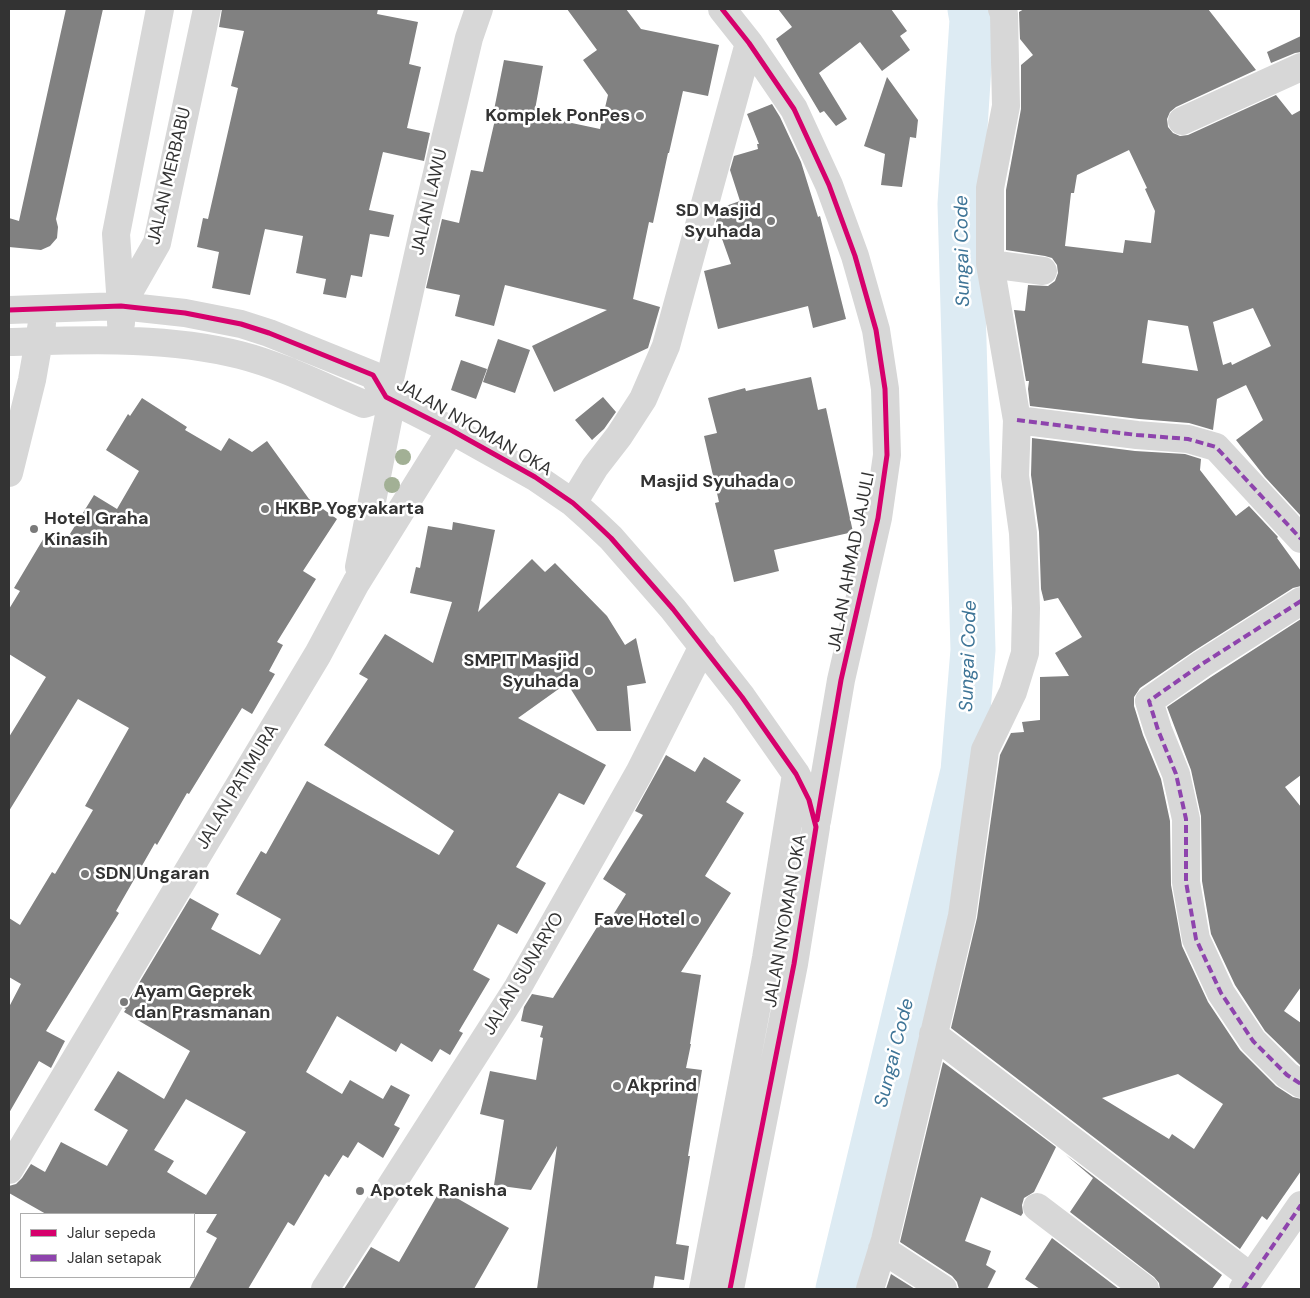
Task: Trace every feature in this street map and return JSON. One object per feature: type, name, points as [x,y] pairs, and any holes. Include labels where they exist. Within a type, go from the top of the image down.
[{"type":"street","points":[[120,341],[121,306],[116,234],[160,9]]},
{"type":"street","name":"JALAN MERBABU","points":[[121,306],[157,243],[207,9]]},
{"type":"street","name":"JALAN LAWU","points":[[389,398],[428,209],[469,38],[479,9]]},
{"type":"street","name":"JALAN AHMAD JAJULI","points":[[722,9],[749,43],[794,109],[829,185],[855,256],[876,330],[885,389],[887,455],[878,518],[841,680],[816,827]]},
{"type":"street","points":[[870,1289],[882,1249],[962,916],[985,750],[1013,692],[1025,653],[1026,608],[1023,533],[1015,476],[1017,420],[990,264],[990,188],[1006,106],[1004,14],[1002,9]]},
{"type":"street","points":[[573,503],[595,467],[619,436],[643,399],[666,346],[749,43]]},
{"type":"street","points":[[1182,121],[1301,67]]},
{"type":"street","points":[[990,264],[1043,271]]},
{"type":"street","name":"JALAN NYOMAN OKA","points":[[9,310],[121,306],[184,312],[232,322],[269,333],[373,375],[389,398],[535,477],[573,503],[611,538],[673,609],[773,740],[796,774],[809,800],[816,827],[794,964],[731,1285]]},
{"type":"street","points":[[9,473],[40,342],[44,310]]},
{"type":"street","name":"JALAN NYOMAN OKA","points":[[9,342],[120,341],[194,345],[241,355],[313,382],[364,404],[389,398]]},
{"type":"street","name":"JALAN PATIMURA","points":[[356,583],[389,398]]},
{"type":"street","points":[[1017,420],[1137,435],[1188,439],[1216,446],[1301,539]]},
{"type":"street","name":"JALAN PATIMURA","points":[[9,1170],[318,654],[356,583],[451,430]]},
{"type":"street","points":[[1301,601],[1202,664],[1149,701],[1158,730],[1176,774],[1186,819],[1186,882],[1196,939],[1221,993],[1253,1041],[1287,1075],[1301,1084]]},
{"type":"street","name":"JALAN SUNARYO","points":[[325,1289],[518,987],[638,773],[703,646]]},
{"type":"street","name":"JALAN NYOMAN OKA","points":[[704,1282],[766,958],[796,774]]},
{"type":"street","points":[[766,958],[794,964]]},
{"type":"street","points":[[933,1034],[1247,1283],[1301,1206]]},
{"type":"street","points":[[748,1056],[774,1062]]},
{"type":"street","points":[[1037,1207],[1145,1289]]},
{"type":"street","points":[[717,1216],[744,1222]]},
{"type":"street","points":[[882,1249],[943,1289]]},
{"type":"street","points":[[704,1282],[731,1285]]},
{"type":"building","points":[[66,9],[103,9],[56,219],[58,227],[57,238],[50,246],[41,250],[9,247],[9,218],[19,221]]},
{"type":"building","points":[[222,9],[378,9],[377,14],[418,22],[409,64],[421,67],[407,128],[430,133],[424,161],[383,152],[369,210],[394,215],[389,237],[370,234],[362,277],[351,275],[346,298],[323,294],[326,279],[296,273],[303,236],[265,229],[250,295],[212,288],[219,252],[197,247],[203,218],[208,219],[238,88],[231,86],[244,31],[219,27]]},
{"type":"building","points":[[567,9],[626,9],[641,29],[719,45],[708,96],[683,91],[653,223],[649,222],[633,299],[660,307],[648,348],[554,392],[532,346],[607,310],[505,285],[494,326],[455,316],[460,295],[426,288],[442,219],[459,223],[471,170],[483,172],[497,111],[494,110],[504,60],[543,66],[534,115],[600,129],[608,95],[583,60],[597,50]]},
{"type":"building","points":[[778,9],[891,9],[907,31],[900,36],[910,50],[882,71],[860,42],[819,73],[847,119],[836,126],[824,111],[820,113],[776,39],[792,27]]},
{"type":"building","points":[[1024,9],[1208,9],[1256,70],[1176,107],[1170,112],[1167,119],[1168,127],[1173,133],[1180,136],[1188,135],[1276,95],[1292,115],[1301,110],[1301,516],[1265,477],[1236,440],[1263,420],[1246,385],[1217,399],[1213,430],[1189,423],[1030,406],[1029,381],[1026,381],[1014,310],[1025,311],[1028,285],[1048,286],[1055,281],[1058,273],[1057,265],[1052,258],[1006,250],[1006,190],[1021,109],[1021,65],[1033,55],[1020,39],[1019,12]],"holes":[[[1129,150],[1147,188],[1145,189],[1155,211],[1151,243],[1125,240],[1123,253],[1065,246],[1071,193],[1074,193],[1077,175]],[[1253,308],[1271,346],[1232,365],[1231,362],[1223,365],[1213,322]],[[1148,320],[1188,326],[1198,371],[1142,363]]]},
{"type":"building","points":[[1301,36],[1301,52],[1271,63],[1267,52]]},
{"type":"building","points":[[887,77],[918,120],[916,138],[910,137],[902,187],[881,185],[885,154],[864,146]]},
{"type":"building","points":[[772,104],[801,162],[818,217],[820,216],[846,319],[813,328],[808,306],[718,329],[704,271],[731,264],[716,222],[720,208],[740,201],[730,170],[734,156],[758,149],[757,144],[759,144],[747,114]]},
{"type":"building","points":[[498,339],[530,350],[515,393],[483,382]]},
{"type":"building","points":[[461,360],[487,369],[476,399],[451,390]]},
{"type":"building","name":"Masjid Syuhada","points":[[811,377],[818,410],[826,408],[853,532],[774,550],[779,571],[734,582],[715,503],[719,502],[704,436],[717,433],[708,398],[745,388],[746,391]]},
{"type":"building","points":[[603,397],[616,412],[604,429],[592,440],[575,420]]},
{"type":"building","points":[[142,398],[187,427],[185,430],[221,451],[229,438],[252,452],[267,441],[309,499],[337,519],[303,571],[316,579],[277,642],[283,645],[269,671],[275,674],[252,714],[242,708],[189,794],[187,793],[157,845],[155,843],[116,911],[119,913],[46,1031],[65,1041],[51,1068],[39,1061],[9,1113],[9,1007],[21,984],[9,977],[9,918],[20,925],[52,872],[55,874],[93,810],[85,806],[129,728],[78,699],[9,811],[9,737],[46,677],[9,654],[9,609],[20,591],[14,588],[48,531],[65,542],[94,495],[117,509],[139,471],[106,450],[128,414],[130,416]]},
{"type":"building","points":[[1032,438],[1135,451],[1185,454],[1201,459],[1200,470],[1236,516],[1249,506],[1278,537],[1301,571],[1301,586],[1293,588],[1194,651],[1140,688],[1134,697],[1134,706],[1143,735],[1161,779],[1170,821],[1171,885],[1182,946],[1208,1002],[1240,1050],[1276,1086],[1293,1097],[1301,1099],[1301,1171],[1267,1220],[1262,1216],[1240,1249],[951,1028],[977,918],[1000,755],[1011,733],[1024,732],[1022,722],[1040,720],[1040,677],[1069,676],[1055,653],[1082,637],[1058,598],[1044,601],[1041,589],[1039,532],[1031,475]],"holes":[[[1178,1074],[1223,1104],[1194,1149],[1172,1134],[1169,1139],[1102,1098]]]},
{"type":"building","points":[[453,522],[495,530],[478,612],[532,559],[545,572],[555,563],[607,616],[625,645],[636,638],[646,683],[627,686],[631,731],[597,731],[567,683],[518,718],[606,765],[584,805],[559,793],[516,867],[546,883],[517,934],[498,924],[473,970],[490,979],[459,1031],[463,1033],[450,1055],[440,1049],[432,1062],[401,1043],[396,1052],[337,1016],[306,1072],[342,1094],[350,1080],[383,1099],[391,1085],[410,1095],[394,1125],[400,1128],[383,1158],[358,1142],[348,1158],[343,1155],[329,1177],[325,1174],[294,1226],[288,1222],[248,1289],[189,1289],[217,1238],[206,1232],[217,1214],[44,1213],[9,1193],[9,1186],[16,1184],[22,1178],[31,1164],[45,1172],[61,1142],[107,1166],[128,1130],[94,1110],[118,1071],[164,1099],[190,1051],[124,1012],[126,1009],[124,1008],[190,898],[219,914],[211,929],[260,955],[281,919],[236,894],[261,851],[266,854],[307,781],[439,855],[454,831],[324,745],[368,679],[359,674],[385,634],[433,663],[452,602],[410,593],[416,567],[420,568],[428,526],[452,530]],"holes":[[[186,1099],[246,1132],[206,1195],[167,1172],[174,1161],[154,1150]]]},
{"type":"building","points":[[1301,619],[1301,775],[1285,787],[1301,807],[1301,987],[1284,1011],[1301,1023],[1301,1066],[1265,1031],[1235,985],[1211,934],[1202,881],[1201,816],[1191,770],[1167,707]]},
{"type":"building","points":[[666,755],[695,772],[704,757],[741,780],[726,802],[744,813],[705,876],[731,893],[681,972],[701,975],[686,1068],[702,1070],[676,1244],[689,1246],[684,1280],[655,1276],[653,1289],[537,1289],[557,1146],[531,1190],[494,1185],[504,1120],[480,1114],[490,1071],[536,1080],[543,1038],[540,1037],[543,1026],[521,1021],[524,1007],[532,994],[553,998],[599,924],[605,928],[626,894],[603,879],[643,815],[635,811]]},
{"type":"building","points":[[943,1062],[1056,1147],[1034,1192],[1024,1198],[1021,1216],[981,1197],[965,1241],[991,1251],[986,1265],[996,1271],[987,1289],[959,1289],[957,1282],[952,1276],[900,1242]]},
{"type":"building","points":[[1066,1155],[1222,1275],[1212,1289],[1160,1289],[1159,1283],[1154,1277],[1070,1212],[1093,1178]]},
{"type":"building","points":[[441,1189],[509,1228],[474,1289],[344,1289],[371,1247],[399,1262]]},
{"type":"building","points":[[1052,1238],[1119,1289],[1040,1289],[1025,1279]]},
{"type":"building","points":[[891,1274],[915,1289],[886,1289]]},
{"type":"waterway","name":"Sungai Code","points":[[838,1289],[963,771],[973,650],[960,204],[972,20],[970,9]]},
{"type":"marked path","points":[[1017,420],[1137,435],[1188,439],[1216,447],[1301,539]]},
{"type":"marked path","points":[[1301,601],[1202,664],[1149,701],[1158,730],[1176,774],[1186,819],[1186,882],[1196,939],[1221,993],[1253,1041],[1287,1075],[1301,1084]]},
{"type":"marked path","points":[[1243,1289],[1301,1205]]},
{"type":"cycle path","points":[[722,9],[749,43],[794,109],[829,185],[855,256],[876,330],[885,389],[887,455],[878,518],[841,680],[817,820]]},
{"type":"cycle path","points":[[9,310],[121,306],[185,313],[241,324],[269,333],[373,375],[386,397],[451,430],[535,477],[573,503],[611,538],[673,609],[742,697],[796,774],[809,800],[816,827],[794,964],[730,1289]]},
{"type":"place","name":"Komplek PonPes","points":[[640,116]]},
{"type":"place","name":"SD Masjid Syuhada","points":[[771,221]]},
{"type":"place","name":"Masjid Syuhada","points":[[789,482]]},
{"type":"place","name":"HKBP Yogyakarta","points":[[265,509]]},
{"type":"place","name":"Hotel Graha Kinasih","points":[[34,529]]},
{"type":"place","name":"SMPIT Masjid Syuhada","points":[[589,671]]},
{"type":"place","name":"SDN Ungaran","points":[[85,874]]},
{"type":"place","name":"Fave Hotel","points":[[695,920]]},
{"type":"place","name":"Ayam Geprek dan Prasmanan","points":[[124,1002]]},
{"type":"place","name":"Akprind","points":[[617,1086]]},
{"type":"place","name":"Apotek Ranisha","points":[[360,1191]]}]
